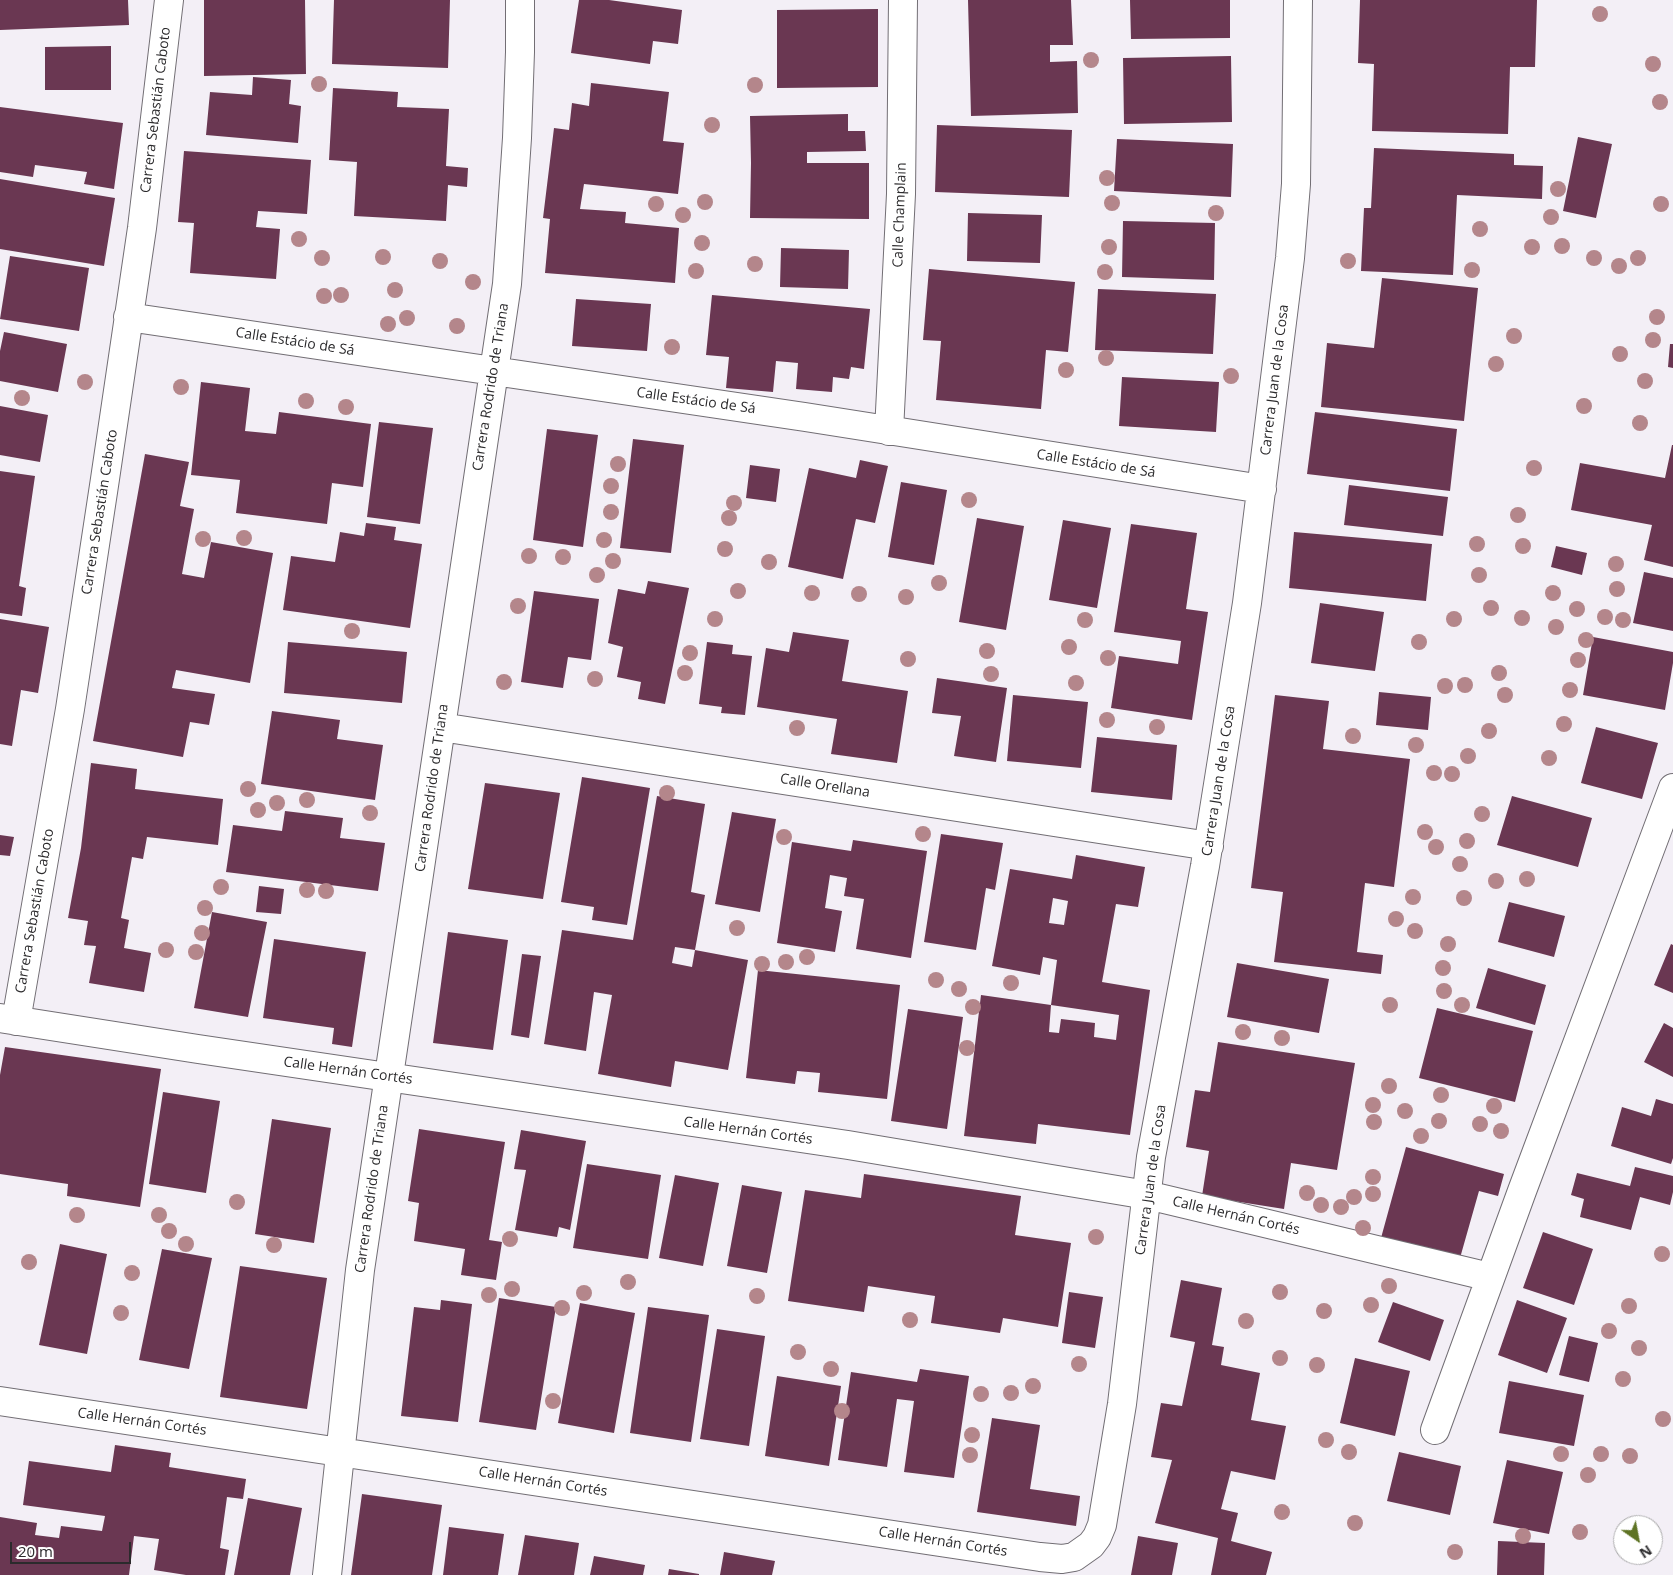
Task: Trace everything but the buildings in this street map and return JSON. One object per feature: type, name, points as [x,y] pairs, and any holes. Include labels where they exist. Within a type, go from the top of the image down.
[{"type":"street","name":"Carrera Sebastián Caboto","points":[[8,1020],[70,710],[142,228],[169,0]]},
{"type":"street","name":"Carrera Rodrido de Triana","points":[[327,1575],[360,1270],[507,284],[517,138],[520,0]]},
{"type":"street","name":"Calle Champlain","points":[[889,430],[901,194],[903,0]]},
{"type":"street","name":"Carrera Juan de la Cosa","points":[[1084,1550],[1097,1537],[1102,1525],[1122,1404],[1152,1157],[1209,846],[1247,603],[1290,258],[1296,184],[1298,0]]},
{"type":"street","name":"Calle Estácio de Sá","points":[[128,317],[889,430],[1262,490]]},
{"type":"street","name":"Calle Orellana","points":[[441,727],[1209,846]]},
{"type":"street","points":[[1435,1430],[1673,788]]},
{"type":"street","name":"Calle Hernán Cortés","points":[[8,1020],[848,1145],[1147,1195],[1490,1278]]},
{"type":"street","name":"Calle Hernán Cortés","points":[[0,1400],[1040,1557],[1062,1559],[1074,1557],[1084,1550]]}]
